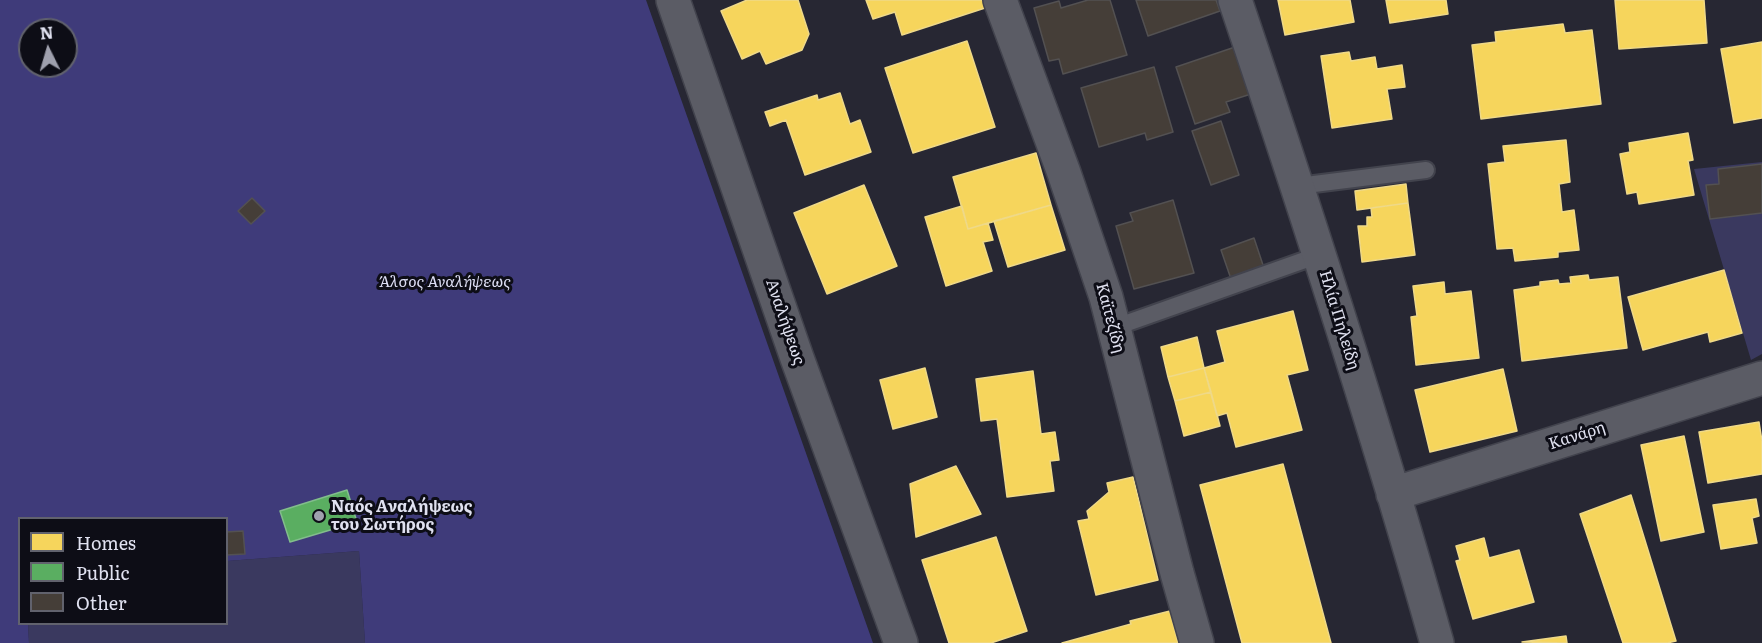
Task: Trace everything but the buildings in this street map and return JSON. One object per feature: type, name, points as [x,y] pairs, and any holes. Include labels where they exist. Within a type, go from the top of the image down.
[{"type":"street","name":"Αναλήψεως","points":[[673,0],[801,368],[901,643]]},
{"type":"street","name":"Καϊτεζίδη","points":[[1000,0],[1106,297],[1197,643]]},
{"type":"street","name":"Ηλία Πηλείδη","points":[[1235,0],[1298,186],[1437,643]]},
{"type":"street","name":"Κανάρη","points":[[1393,495],[1762,378]]},
{"type":"lane","points":[[1298,186],[1426,170]]},
{"type":"lane","points":[[1113,328],[1319,255]]},
{"type":"shaded area","points":[[1762,162],[1762,354],[1751,360],[1694,169]]},
{"type":"shaded area","points":[[359,551],[365,643],[29,643],[28,625],[228,625],[228,561]]},
{"type":"green space","name":"Άλσος Αναλήψεως","points":[[0,0],[646,0],[873,643],[365,643],[359,551],[228,561],[228,517],[18,517],[18,625],[28,625],[29,643],[0,643]]},
{"type":"place","name":"Ναός Αναλήψεως του Σωτήρος","points":[[319,516]]}]
